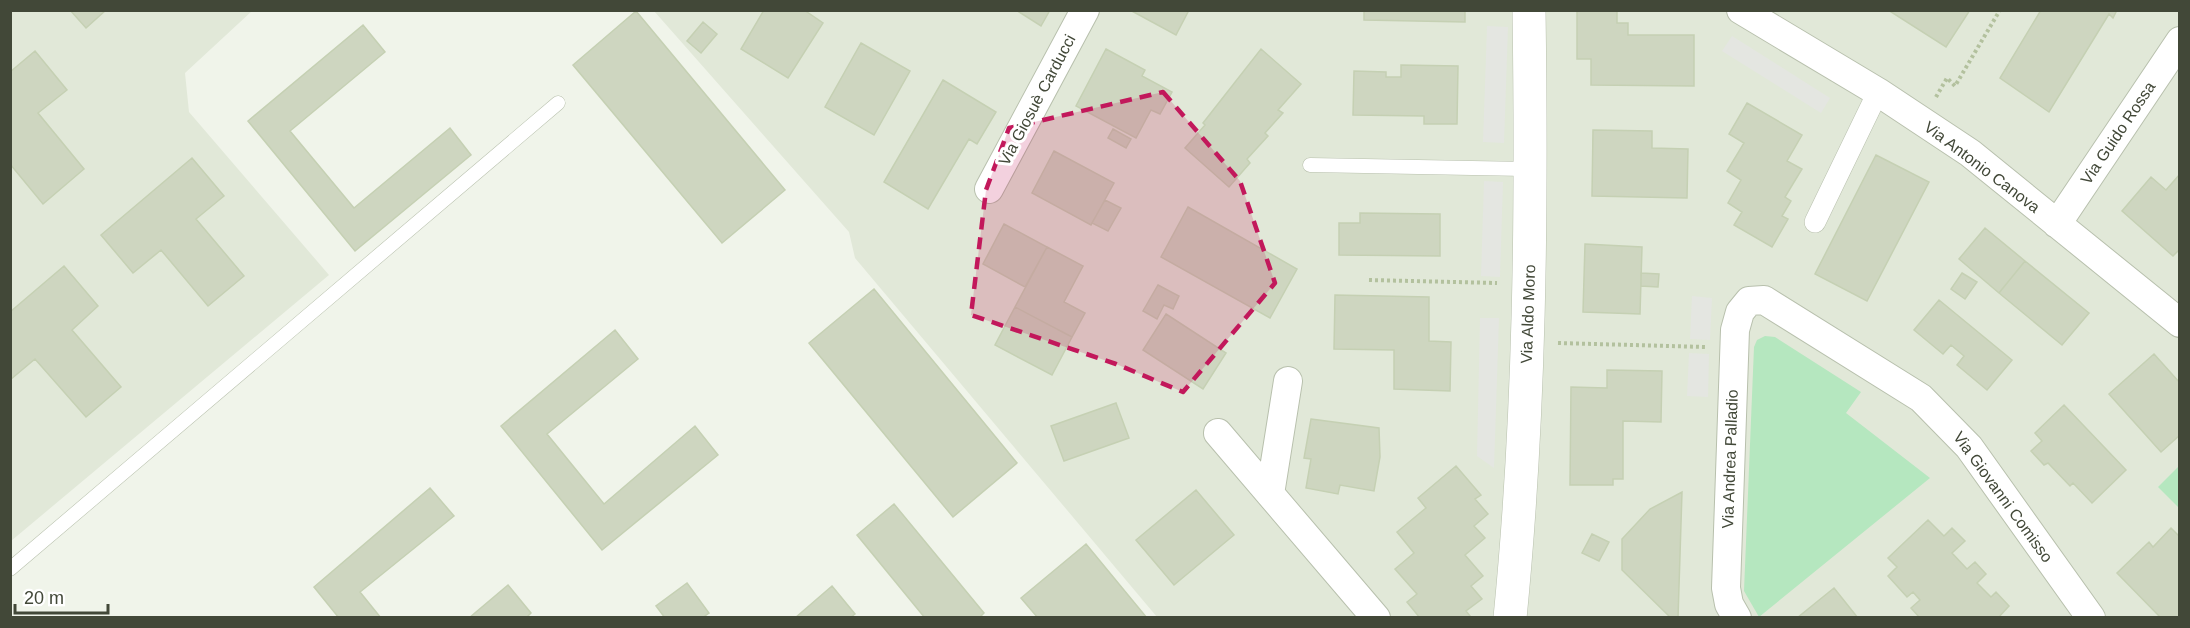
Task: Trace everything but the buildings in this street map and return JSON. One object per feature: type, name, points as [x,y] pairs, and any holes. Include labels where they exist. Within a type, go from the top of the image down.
[{"type":"street","name":"Via Giosuè Carducci","points":[[989,189],[1085,10]]},
{"type":"street","name":"Via Aldo Moro","points":[[1510,618],[1522,478],[1532,169],[1529,10]]},
{"type":"street","name":"Via Antonio Canova","points":[[1741,10],[1878,92],[1970,153],[2180,323]]},
{"type":"street","name":"Via Guido Rossa","points":[[2057,224],[2180,41]]},
{"type":"street","points":[[1815,222],[1878,92]]},
{"type":"street","name":"Via Giovanni Comisso","points":[[1749,301],[1764,300],[1921,398],[1969,447],[2077,612]]},
{"type":"street","name":"Via Andrea Palladio","points":[[1737,618],[1729,604],[1726,588],[1734,348],[1735,330],[1740,312],[1749,301]]},
{"type":"street","points":[[1270,494],[1288,381]]},
{"type":"street","points":[[1218,434],[1376,618]]},
{"type":"lane","points":[[10,569],[558,103]]},
{"type":"lane","points":[[1310,165],[1532,169]]},
{"type":"path","points":[[1922,121],[1947,78],[1955,86],[2000,10]]},
{"type":"path","points":[[1369,280],[1505,283]]},
{"type":"path","points":[[1554,342],[1734,348]]},
{"type":"highlighted area","points":[[1163,92],[1240,181],[1275,283],[1183,392],[1116,364],[971,315],[986,190],[1009,128]]},
{"type":"shaded area","points":[[11,11],[252,11],[185,73],[189,112],[329,275],[11,541]]},
{"type":"shaded area","points":[[654,11],[2179,11],[2179,617],[1157,617],[855,258],[849,232]]},
{"type":"shaded area","points":[[1487,26],[1508,27],[1504,143],[1483,142]]},
{"type":"shaded area","points":[[1732,36],[1830,98],[1821,113],[1722,51]]},
{"type":"shaded area","points":[[1484,181],[1503,182],[1500,277],[1481,276]]},
{"type":"shaded area","points":[[1692,296],[1712,298],[1710,340],[1690,339]]},
{"type":"shaded area","points":[[1480,318],[1499,318],[1494,468],[1477,456]]},
{"type":"shaded area","points":[[1689,353],[1709,354],[1708,397],[1687,396]]},
{"type":"green space","points":[[1765,336],[1775,337],[1861,392],[1846,413],[1930,478],[1759,617],[1744,591],[1754,347],[1757,340]]},
{"type":"green space","points":[[2179,466],[2179,508],[2158,487]]}]
